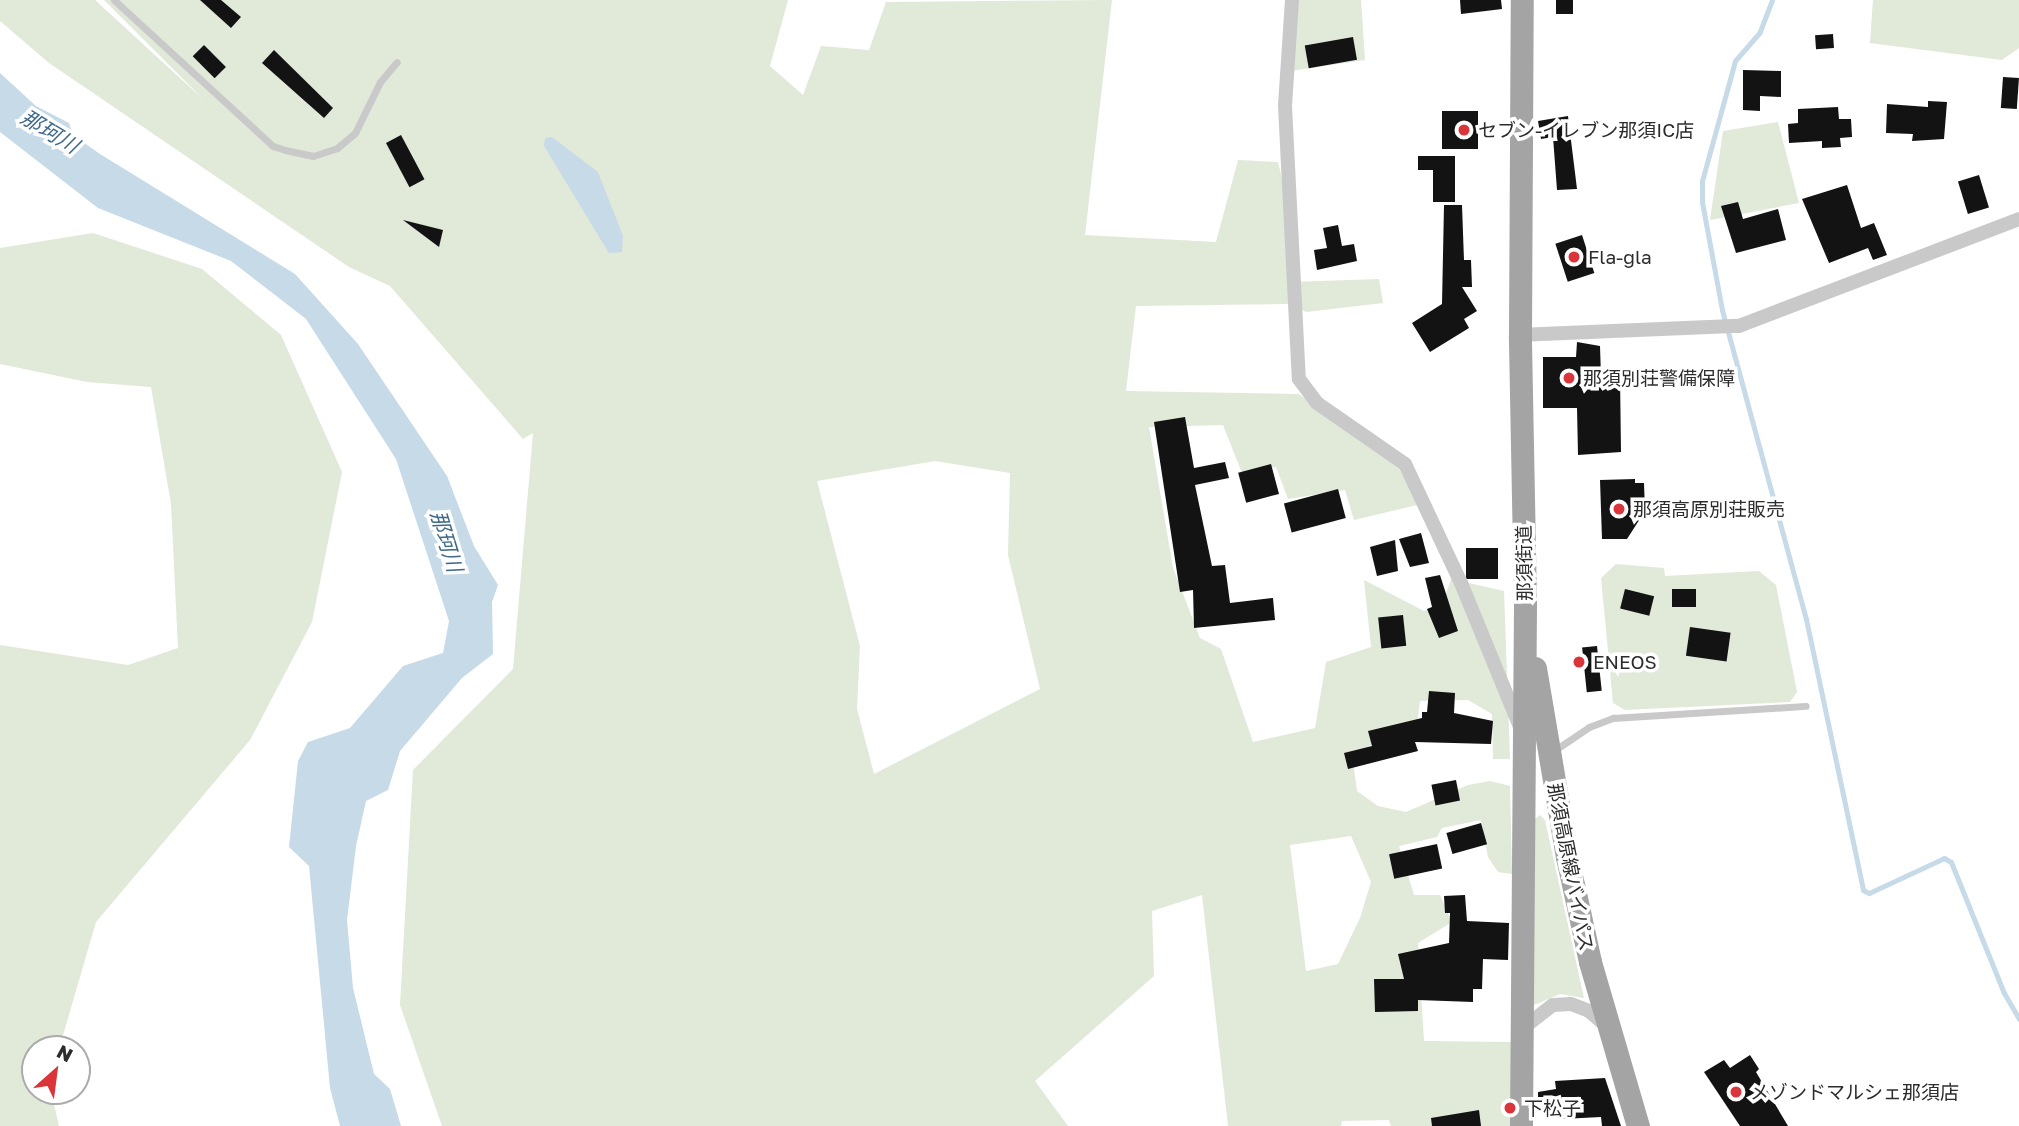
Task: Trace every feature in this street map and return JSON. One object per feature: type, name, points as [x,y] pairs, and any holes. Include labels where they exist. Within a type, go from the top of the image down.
[{"type":"main road","name":"那須街道","points":[[1521,1126],[1525,602],[1520,335],[1522,0]]},
{"type":"main road","name":"那須高原線バイパス","points":[[1525,602],[1567,857],[1606,1026],[1638,1126]]},
{"type":"street","points":[[1292,0],[1285,106],[1299,379],[1317,403],[1405,464],[1461,583],[1524,738]]},
{"type":"street","points":[[1520,335],[1739,326],[2019,219]]},
{"type":"street","points":[[1522,1029],[1553,1005],[1571,1004],[1589,1011],[1606,1026]]},
{"type":"lane","points":[[114,0],[273,146],[285,150],[313,156],[338,148],[355,133],[380,82],[397,62]]},
{"type":"lane","points":[[1549,754],[1589,727],[1613,718],[1806,706]]},
{"type":"green space","points":[[0,0],[95,0],[204,100],[104,0],[788,0],[770,66],[803,95],[821,46],[869,50],[886,2],[1112,0],[1085,235],[1216,242],[1238,160],[1278,162],[1285,191],[1290,282],[1379,279],[1383,303],[1306,312],[1290,304],[1136,306],[1126,391],[1299,394],[1399,468],[1417,505],[1354,520],[1345,490],[1288,499],[1276,467],[1242,473],[1223,425],[1149,427],[1173,568],[1200,638],[1221,649],[1253,742],[1315,728],[1326,662],[1371,647],[1364,580],[1424,611],[1443,603],[1451,579],[1504,591],[1510,759],[1493,759],[1492,714],[1468,700],[1420,701],[1417,724],[1352,754],[1357,791],[1378,806],[1406,812],[1468,785],[1490,781],[1510,786],[1512,874],[1498,872],[1488,857],[1481,820],[1442,828],[1437,837],[1399,846],[1414,895],[1440,895],[1452,922],[1418,943],[1424,1041],[1511,1042],[1517,1126],[1391,1126],[1389,1120],[1342,1121],[1341,1126],[1228,1126],[1202,895],[1152,911],[1154,976],[1035,1081],[1068,1126],[442,1126],[400,1005],[413,770],[513,669],[533,433],[523,439],[390,286],[349,267],[49,63],[0,21]],"holes":[[[935,461],[1010,473],[1008,555],[1040,689],[874,774],[857,709],[860,646],[817,481]],[[1351,836],[1371,882],[1360,918],[1338,964],[1306,971],[1290,845]]]},
{"type":"green space","points":[[1295,0],[1361,0],[1365,60],[1291,71]]},
{"type":"green space","points":[[1873,0],[2019,0],[2019,48],[2002,60],[1870,43]]},
{"type":"green space","points":[[1778,122],[1799,203],[1710,220],[1723,131]]},
{"type":"green space","points":[[93,233],[202,269],[281,335],[342,472],[312,622],[250,740],[96,922],[63,1035],[21,1035],[21,1105],[54,1105],[59,1126],[0,1126],[0,645],[128,665],[178,648],[171,504],[151,387],[87,382],[0,364],[0,248]]},
{"type":"green space","points":[[1616,564],[1664,568],[1665,576],[1759,571],[1776,585],[1797,692],[1790,702],[1625,710],[1613,703],[1601,578]]},
{"type":"green space","points":[[1540,815],[1545,820],[1584,998],[1560,994],[1534,1005],[1532,821]]},
{"type":"water","name":"那珂川","points":[[0,73],[36,106],[69,123],[73,135],[100,154],[295,274],[358,344],[447,476],[474,546],[498,585],[492,602],[493,654],[462,678],[400,751],[388,790],[366,801],[356,846],[347,920],[353,988],[374,1074],[390,1089],[401,1126],[340,1126],[330,1088],[309,866],[289,847],[298,761],[308,742],[350,728],[403,666],[443,653],[449,621],[396,459],[306,319],[231,261],[98,208],[0,132]]},
{"type":"water","points":[[552,137],[598,172],[623,236],[622,252],[609,253],[601,240],[544,146],[545,138]]},
{"type":"building","points":[[200,0],[221,0],[241,17],[231,28]]},
{"type":"building","points":[[1460,0],[1501,0],[1502,9],[1461,14]]},
{"type":"building","points":[[1556,0],[1573,0],[1573,14],[1556,14]]},
{"type":"building","points":[[1833,34],[1834,48],[1816,49],[1815,35]]},
{"type":"building","points":[[1353,37],[1357,60],[1309,68],[1305,46]]},
{"type":"building","points":[[204,45],[226,67],[215,78],[193,56]]},
{"type":"building","points":[[274,50],[333,108],[324,118],[262,63]]},
{"type":"building","points":[[1743,70],[1781,71],[1781,97],[1760,96],[1760,111],[1743,110]]},
{"type":"building","points":[[2003,77],[2019,78],[2017,109],[2001,108]]},
{"type":"building","points":[[1928,101],[1947,102],[1944,139],[1912,141],[1913,134],[1886,133],[1887,104],[1928,107]]},
{"type":"building","points":[[1838,107],[1839,119],[1851,119],[1852,137],[1840,138],[1841,147],[1822,148],[1822,141],[1789,143],[1788,124],[1798,123],[1798,109]]},
{"type":"building","points":[[1442,111],[1478,111],[1478,149],[1442,149]]},
{"type":"building","points":[[1568,116],[1577,189],[1557,190],[1553,137],[1541,139],[1538,121]]},
{"type":"building","points":[[401,135],[424,179],[409,187],[386,143]]},
{"type":"building","points":[[1418,156],[1455,156],[1455,202],[1433,202],[1433,170],[1418,170]]},
{"type":"building","points":[[1979,175],[1989,208],[1968,214],[1958,181]]},
{"type":"building","points":[[1847,185],[1861,228],[1874,223],[1887,255],[1873,260],[1868,248],[1829,263],[1802,199]]},
{"type":"building","points":[[1738,202],[1743,219],[1778,209],[1786,240],[1736,253],[1721,206]]},
{"type":"building","points":[[1444,205],[1462,205],[1464,260],[1471,260],[1472,287],[1462,287],[1477,311],[1464,319],[1469,328],[1430,352],[1412,323],[1442,304]]},
{"type":"building","points":[[403,220],[443,230],[439,247]]},
{"type":"building","points":[[1338,225],[1342,246],[1354,244],[1357,261],[1317,270],[1314,250],[1327,248],[1323,228]]},
{"type":"building","points":[[1582,235],[1594,273],[1568,282],[1555,244]]},
{"type":"building","points":[[1577,342],[1600,346],[1601,376],[1620,375],[1621,452],[1578,455],[1577,408],[1543,408],[1543,357],[1576,357]]},
{"type":"building","points":[[1185,417],[1194,468],[1225,462],[1229,478],[1195,485],[1212,566],[1225,565],[1230,603],[1273,598],[1275,620],[1194,628],[1193,590],[1180,592],[1154,422]]},
{"type":"building","points":[[1271,464],[1279,494],[1246,503],[1238,473]]},
{"type":"building","points":[[1635,479],[1635,483],[1644,483],[1645,511],[1627,539],[1602,539],[1600,480]]},
{"type":"building","points":[[1338,489],[1346,518],[1292,532],[1284,503]]},
{"type":"building","points":[[1421,533],[1429,563],[1410,567],[1399,539]]},
{"type":"building","points":[[1395,540],[1398,571],[1377,576],[1370,547]]},
{"type":"building","points":[[1466,548],[1498,548],[1498,579],[1466,579]]},
{"type":"building","points":[[1440,575],[1458,631],[1439,638],[1427,609],[1432,607],[1425,578]]},
{"type":"building","points":[[1625,589],[1654,596],[1649,616],[1620,608]]},
{"type":"building","points":[[1672,589],[1696,589],[1696,607],[1672,607]]},
{"type":"building","points":[[1403,615],[1406,646],[1381,648],[1378,618]]},
{"type":"building","points":[[1690,627],[1731,633],[1727,661],[1686,656]]},
{"type":"building","points":[[1597,646],[1602,691],[1587,692],[1582,648]]},
{"type":"building","points":[[1429,691],[1455,693],[1454,713],[1493,721],[1491,744],[1415,742],[1418,751],[1348,769],[1344,753],[1372,746],[1368,731],[1422,718],[1422,712],[1427,712]]},
{"type":"building","points":[[1456,780],[1460,801],[1435,805],[1431,785]]},
{"type":"building","points":[[1481,823],[1487,844],[1452,854],[1446,833]]},
{"type":"building","points":[[1437,844],[1442,868],[1394,879],[1389,854]]},
{"type":"building","points":[[1465,895],[1467,921],[1509,923],[1508,960],[1483,959],[1482,989],[1473,989],[1473,1002],[1418,1000],[1418,1011],[1375,1012],[1374,979],[1404,979],[1398,954],[1449,943],[1450,913],[1445,913],[1444,896]]},
{"type":"building","points":[[1750,1055],[1759,1069],[1756,1072],[1788,1126],[1740,1126],[1704,1072],[1724,1060],[1730,1068]]},
{"type":"building","points":[[1605,1078],[1621,1126],[1602,1126],[1601,1117],[1562,1119],[1561,1111],[1538,1111],[1538,1092],[1556,1089],[1555,1081]]},
{"type":"building","points":[[1479,1110],[1481,1126],[1432,1126],[1431,1118]]},
{"type":"waterway","points":[[1772,0],[1760,32],[1735,61],[1702,181],[1702,202],[1722,310],[1806,619],[1863,890],[1869,893],[1944,858],[1951,862],[2004,993],[2019,1019]]},
{"type":"place","name":"セブン-イレブン那須IC店","points":[[1464,130]]},
{"type":"place","name":"Fla-gla","points":[[1574,257]]},
{"type":"place","name":"那須別荘警備保障","points":[[1569,378]]},
{"type":"place","name":"那須高原別荘販売","points":[[1619,509]]},
{"type":"place","name":"ENEOS","points":[[1579,662]]},
{"type":"place","name":"メゾンドマルシェ那須店","points":[[1736,1092]]},
{"type":"place","name":"下松子","points":[[1510,1108]]}]
